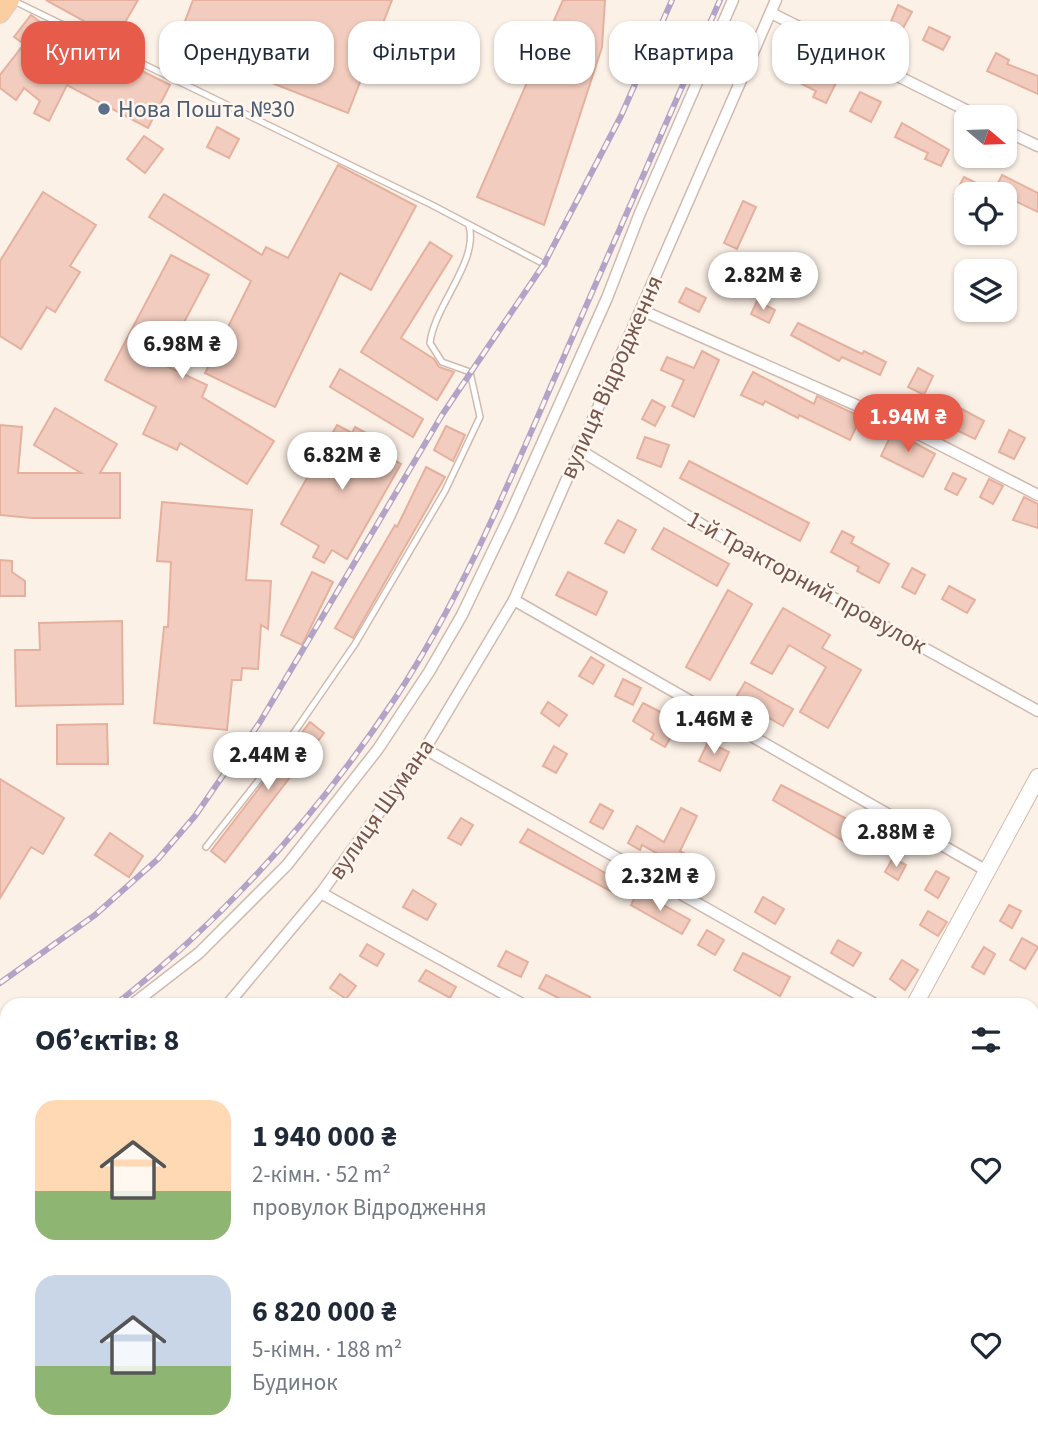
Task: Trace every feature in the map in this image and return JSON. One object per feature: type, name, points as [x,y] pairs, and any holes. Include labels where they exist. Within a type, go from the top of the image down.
[{"type":"main road","points":[[0,14],[11,0]]},
{"type":"street","points":[[141,998],[200,953],[287,866],[378,749],[424,681],[467,604],[510,515],[607,298],[640,214],[733,0]]},
{"type":"street","name":"вулиця Відродження","points":[[514,600],[776,0]]},
{"type":"street","points":[[771,13],[956,105]]},
{"type":"street","points":[[1017,136],[1038,146]]},
{"type":"street","points":[[642,310],[901,425],[1038,495]]},
{"type":"street","name":"1-й Тракторний провулок","points":[[578,449],[714,532],[1038,711]]},
{"type":"street","points":[[514,600],[987,871]]},
{"type":"street","name":"вулиця Шумана","points":[[231,998],[280,946],[425,749],[514,600]]},
{"type":"street","points":[[425,749],[864,998]]},
{"type":"street","points":[[918,998],[1038,777]]},
{"type":"street","points":[[321,893],[511,998]]},
{"type":"lane","points":[[11,0],[432,205],[544,264]]},
{"type":"lane","points":[[206,847],[280,753],[355,644],[446,491],[472,440],[481,417],[470,372],[442,362],[430,343],[436,318],[467,256],[471,234],[469,226]]},
{"type":"building","points":[[46,0],[138,0],[126,21],[84,21]]},
{"type":"building","points":[[193,0],[392,0],[384,21],[348,21],[348,84],[359,84],[348,113],[275,84],[334,84],[334,21],[185,21]]},
{"type":"building","points":[[563,0],[605,0],[602,47],[595,68],[595,21],[554,21]]},
{"type":"building","points":[[898,5],[912,12],[907,21],[891,21]]},
{"type":"building","points":[[31,15],[39,21],[26,21]]},
{"type":"building","points":[[929,27],[950,37],[943,50],[923,40]]},
{"type":"building","points":[[21,28],[21,42],[14,37]]},
{"type":"building","points":[[21,48],[21,84],[145,84],[145,72],[159,79],[159,84],[170,85],[148,128],[67,85],[49,121],[34,113],[40,101],[24,88],[16,100],[0,88],[0,75]]},
{"type":"building","points":[[996,53],[1009,60],[1007,64],[1038,76],[1038,94],[987,71]]},
{"type":"building","points":[[526,84],[590,84],[544,225],[477,197]]},
{"type":"building","points":[[802,84],[836,84],[826,103],[813,97],[816,91]]},
{"type":"building","points":[[860,92],[881,102],[871,122],[850,111]]},
{"type":"building","points":[[902,123],[949,150],[941,166],[925,159],[928,153],[895,137]]},
{"type":"building","points":[[217,127],[239,139],[229,158],[207,147]]},
{"type":"building","points":[[144,136],[163,149],[145,173],[127,159]]},
{"type":"building","points":[[338,165],[416,206],[371,290],[340,273],[275,407],[205,373],[251,281],[149,217],[164,194],[262,255],[266,247],[288,258]]},
{"type":"building","points":[[1002,175],[1016,182],[998,182]]},
{"type":"building","points":[[964,177],[974,182],[961,182]]},
{"type":"building","points":[[1017,182],[1038,193],[1038,212],[1017,202]]},
{"type":"building","points":[[43,192],[96,225],[70,266],[80,272],[55,312],[47,307],[21,349],[0,336],[0,261]]},
{"type":"building","points":[[743,201],[756,207],[737,249],[724,243]]},
{"type":"building","points":[[430,242],[452,256],[401,338],[434,359],[439,367],[454,372],[437,400],[361,352]]},
{"type":"building","points":[[171,255],[209,275],[162,364],[207,385],[202,397],[274,441],[247,484],[180,443],[177,450],[143,434],[156,407],[105,380]]},
{"type":"building","points":[[686,288],[706,298],[699,312],[679,302]]},
{"type":"building","points":[[757,301],[775,310],[769,323],[751,314]]},
{"type":"building","points":[[798,323],[862,354],[864,351],[886,362],[880,375],[842,357],[839,361],[791,335]]},
{"type":"building","points":[[702,351],[719,360],[694,417],[672,406],[684,380],[661,370],[667,357],[694,368]]},
{"type":"building","points":[[918,368],[933,376],[924,395],[908,387]]},
{"type":"building","points":[[340,369],[423,419],[413,437],[330,387]]},
{"type":"building","points":[[753,372],[814,404],[817,396],[861,417],[850,440],[799,415],[798,418],[765,401],[763,405],[741,395]]},
{"type":"building","points":[[652,400],[665,407],[655,426],[642,419]]},
{"type":"building","points":[[945,400],[984,421],[975,439],[935,420]]},
{"type":"building","points":[[55,408],[117,444],[100,473],[120,473],[120,518],[32,518],[0,515],[0,425],[22,427],[18,473],[81,473],[34,445]]},
{"type":"building","points":[[337,425],[352,433],[355,427],[395,449],[390,458],[401,464],[347,559],[332,550],[324,563],[313,557],[319,546],[281,524]]},
{"type":"building","points":[[446,426],[465,435],[453,461],[434,450]]},
{"type":"building","points":[[1009,430],[1025,438],[1014,459],[999,452]]},
{"type":"building","points":[[893,431],[935,454],[923,477],[881,456]]},
{"type":"building","points":[[645,437],[669,445],[661,467],[637,458]]},
{"type":"building","points":[[689,461],[809,523],[800,541],[680,478]]},
{"type":"building","points":[[426,467],[445,477],[353,638],[335,628],[395,525],[397,527]]},
{"type":"building","points":[[953,473],[966,479],[957,495],[945,489]]},
{"type":"building","points":[[989,479],[1003,486],[993,504],[980,497]]},
{"type":"building","points":[[1024,497],[1038,504],[1038,528],[1013,520]]},
{"type":"building","points":[[162,502],[252,510],[246,580],[271,581],[268,629],[261,625],[258,669],[242,668],[241,680],[232,680],[227,730],[154,723],[164,627],[168,627],[171,562],[157,561]]},
{"type":"building","points":[[618,520],[636,530],[624,553],[605,543]]},
{"type":"building","points":[[664,528],[729,564],[717,586],[652,549]]},
{"type":"building","points":[[842,531],[854,537],[851,543],[889,564],[879,583],[857,571],[859,567],[831,552]]},
{"type":"building","points":[[0,560],[12,561],[12,572],[25,581],[25,596],[0,596]]},
{"type":"building","points":[[912,568],[925,575],[915,594],[902,587]]},
{"type":"building","points":[[312,572],[333,582],[302,645],[281,635]]},
{"type":"building","points":[[568,572],[607,592],[596,615],[556,595]]},
{"type":"building","points":[[949,586],[975,600],[967,613],[942,599]]},
{"type":"building","points":[[728,590],[752,604],[710,680],[686,667]]},
{"type":"building","points":[[783,608],[830,635],[822,648],[861,670],[828,728],[800,712],[826,667],[789,645],[772,674],[751,663]]},
{"type":"building","points":[[122,621],[123,704],[16,706],[15,650],[40,650],[39,623]]},
{"type":"building","points":[[591,657],[604,665],[593,684],[579,676]]},
{"type":"building","points":[[623,679],[641,688],[633,705],[615,696]]},
{"type":"building","points":[[745,682],[793,709],[783,726],[735,699]]},
{"type":"building","points":[[548,702],[567,715],[559,726],[541,713]]},
{"type":"building","points":[[643,703],[680,722],[665,747],[651,739],[654,734],[633,721]]},
{"type":"building","points":[[310,722],[324,733],[225,862],[211,851]]},
{"type":"building","points":[[107,724],[108,764],[57,764],[57,725]]},
{"type":"building","points":[[708,742],[729,752],[720,771],[699,761]]},
{"type":"building","points":[[554,746],[567,754],[556,773],[543,766]]},
{"type":"building","points":[[0,779],[64,818],[43,854],[31,847],[0,898]]},
{"type":"building","points":[[781,785],[876,834],[864,853],[773,800]]},
{"type":"building","points":[[600,804],[613,811],[603,829],[590,822]]},
{"type":"building","points":[[681,808],[697,816],[680,851],[705,865],[699,877],[642,845],[640,850],[628,843],[637,826],[664,842]]},
{"type":"building","points":[[461,818],[473,825],[461,845],[448,838]]},
{"type":"building","points":[[528,829],[621,882],[614,893],[520,842]]},
{"type":"building","points":[[110,833],[143,856],[129,877],[95,855]]},
{"type":"building","points":[[893,858],[906,865],[898,880],[885,872]]},
{"type":"building","points":[[936,871],[949,878],[938,898],[925,890]]},
{"type":"building","points":[[413,890],[436,904],[427,920],[403,907]]},
{"type":"building","points":[[638,891],[690,920],[682,934],[631,905]]},
{"type":"building","points":[[763,897],[784,909],[775,924],[755,912]]},
{"type":"building","points":[[1009,905],[1021,911],[1012,928],[1000,921]]},
{"type":"building","points":[[928,911],[947,922],[938,936],[920,925]]},
{"type":"building","points":[[707,930],[724,940],[715,955],[698,945]]},
{"type":"building","points":[[1022,938],[1038,947],[1025,969],[1010,960]]},
{"type":"building","points":[[838,940],[861,953],[853,966],[831,953]]},
{"type":"building","points":[[367,944],[384,954],[377,966],[360,956]]},
{"type":"building","points":[[984,947],[995,954],[984,974],[972,967]]},
{"type":"building","points":[[506,951],[528,962],[521,977],[498,966]]},
{"type":"building","points":[[743,953],[790,977],[780,996],[734,970]]},
{"type":"building","points":[[902,960],[918,970],[905,990],[890,979]]},
{"type":"building","points":[[426,970],[456,987],[450,998],[419,981]]},
{"type":"building","points":[[340,974],[356,986],[347,998],[330,988]]},
{"type":"building","points":[[546,975],[590,997],[558,998],[539,988]]},
{"type":"railway","points":[[0,983],[95,915],[158,859],[195,816],[260,722],[442,415],[544,264],[621,116],[672,0]]},
{"type":"railway","points":[[123,998],[195,936],[268,862],[335,782],[420,659],[501,500],[720,0]]},
{"type":"place","name":"Нова Пошта №30","points":[[104,109]]}]
